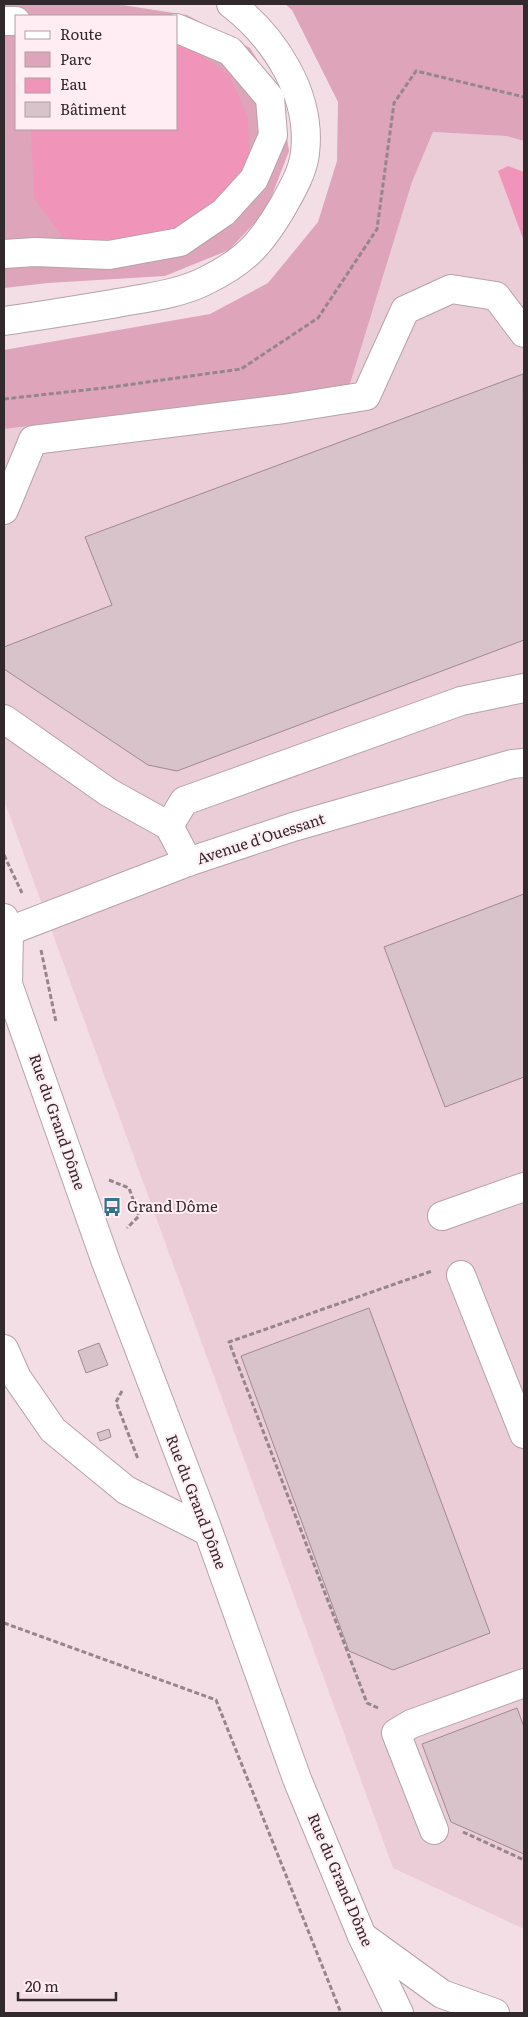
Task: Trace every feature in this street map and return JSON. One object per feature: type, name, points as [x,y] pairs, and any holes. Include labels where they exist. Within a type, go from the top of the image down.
[{"type":"main road","points":[[4,321],[158,296],[205,281],[243,260],[268,231],[293,189],[305,153],[303,111],[291,76],[273,45],[248,17],[231,4]]},
{"type":"main road","points":[[4,254],[36,252],[109,255],[180,242],[224,212],[254,179],[273,136],[270,98],[230,51],[178,29]]},
{"type":"main road","points":[[4,510],[33,440],[284,409],[366,396],[405,310],[451,289],[496,296],[524,333]]},
{"type":"main road","points":[[169,826],[184,801],[461,701],[524,692]]},
{"type":"main road","points":[[4,719],[108,792],[169,826],[188,862]]},
{"type":"main road","name":"Avenue d'Ouessant","points":[[5,927],[188,862],[312,822],[512,764],[524,763]]},
{"type":"main road","name":"Rue du Grand Dôme","points":[[5,927],[6,981],[106,1262],[207,1530],[297,1779],[362,1936],[399,2013]]},
{"type":"main road","points":[[442,1216],[524,1187]]},
{"type":"main road","points":[[450,1272],[524,1434]]},
{"type":"main road","points":[[4,1349],[16,1378],[52,1430],[126,1490],[207,1530]]},
{"type":"main road","points":[[445,1830],[396,1732],[411,1724],[524,1683]]},
{"type":"main road","points":[[362,1936],[442,1994],[495,2013]]},
{"type":"path","points":[[4,399],[241,368],[318,318],[377,229],[394,103],[416,71],[524,97]]},
{"type":"path","points":[[411,1724],[366,1703],[229,1342],[450,1272]]},
{"type":"path","points":[[4,1623],[216,1700],[341,2013]]},
{"type":"path","points":[[445,1830],[524,1860]]},
{"type":"shaded area","points":[[433,132],[506,136],[524,141],[524,1929],[393,1868],[4,800],[4,429],[349,387],[412,182]]},
{"type":"green space","points":[[4,4],[116,4],[187,15],[250,48],[281,97],[289,151],[266,211],[229,250],[165,276],[48,283],[4,288]]},
{"type":"green space","points":[[285,4],[524,4],[524,141],[506,136],[433,132],[412,182],[349,387],[4,429],[4,350],[210,314],[268,283],[318,222],[337,161],[338,102],[292,10]]},
{"type":"water","points":[[178,46],[188,46],[229,75],[248,117],[249,161],[215,211],[167,235],[67,242],[34,198],[31,130],[178,130]]},
{"type":"water","points":[[508,166],[524,172],[524,241],[498,171]]},
{"type":"building","points":[[523,374],[524,640],[177,771],[148,765],[4,669],[4,647],[112,605],[85,537]]},
{"type":"building","points":[[524,894],[524,1077],[445,1107],[384,947]]},
{"type":"building","points":[[369,1308],[490,1633],[393,1670],[349,1651],[241,1356]]},
{"type":"building","points":[[99,1343],[108,1365],[86,1373],[78,1351]]},
{"type":"building","points":[[109,1429],[111,1437],[100,1441],[97,1433]]},
{"type":"building","points":[[517,1708],[524,1727],[524,1854],[451,1822],[422,1744]]},
{"type":"place","name":"Grand Dôme","points":[[112,1207]]}]
